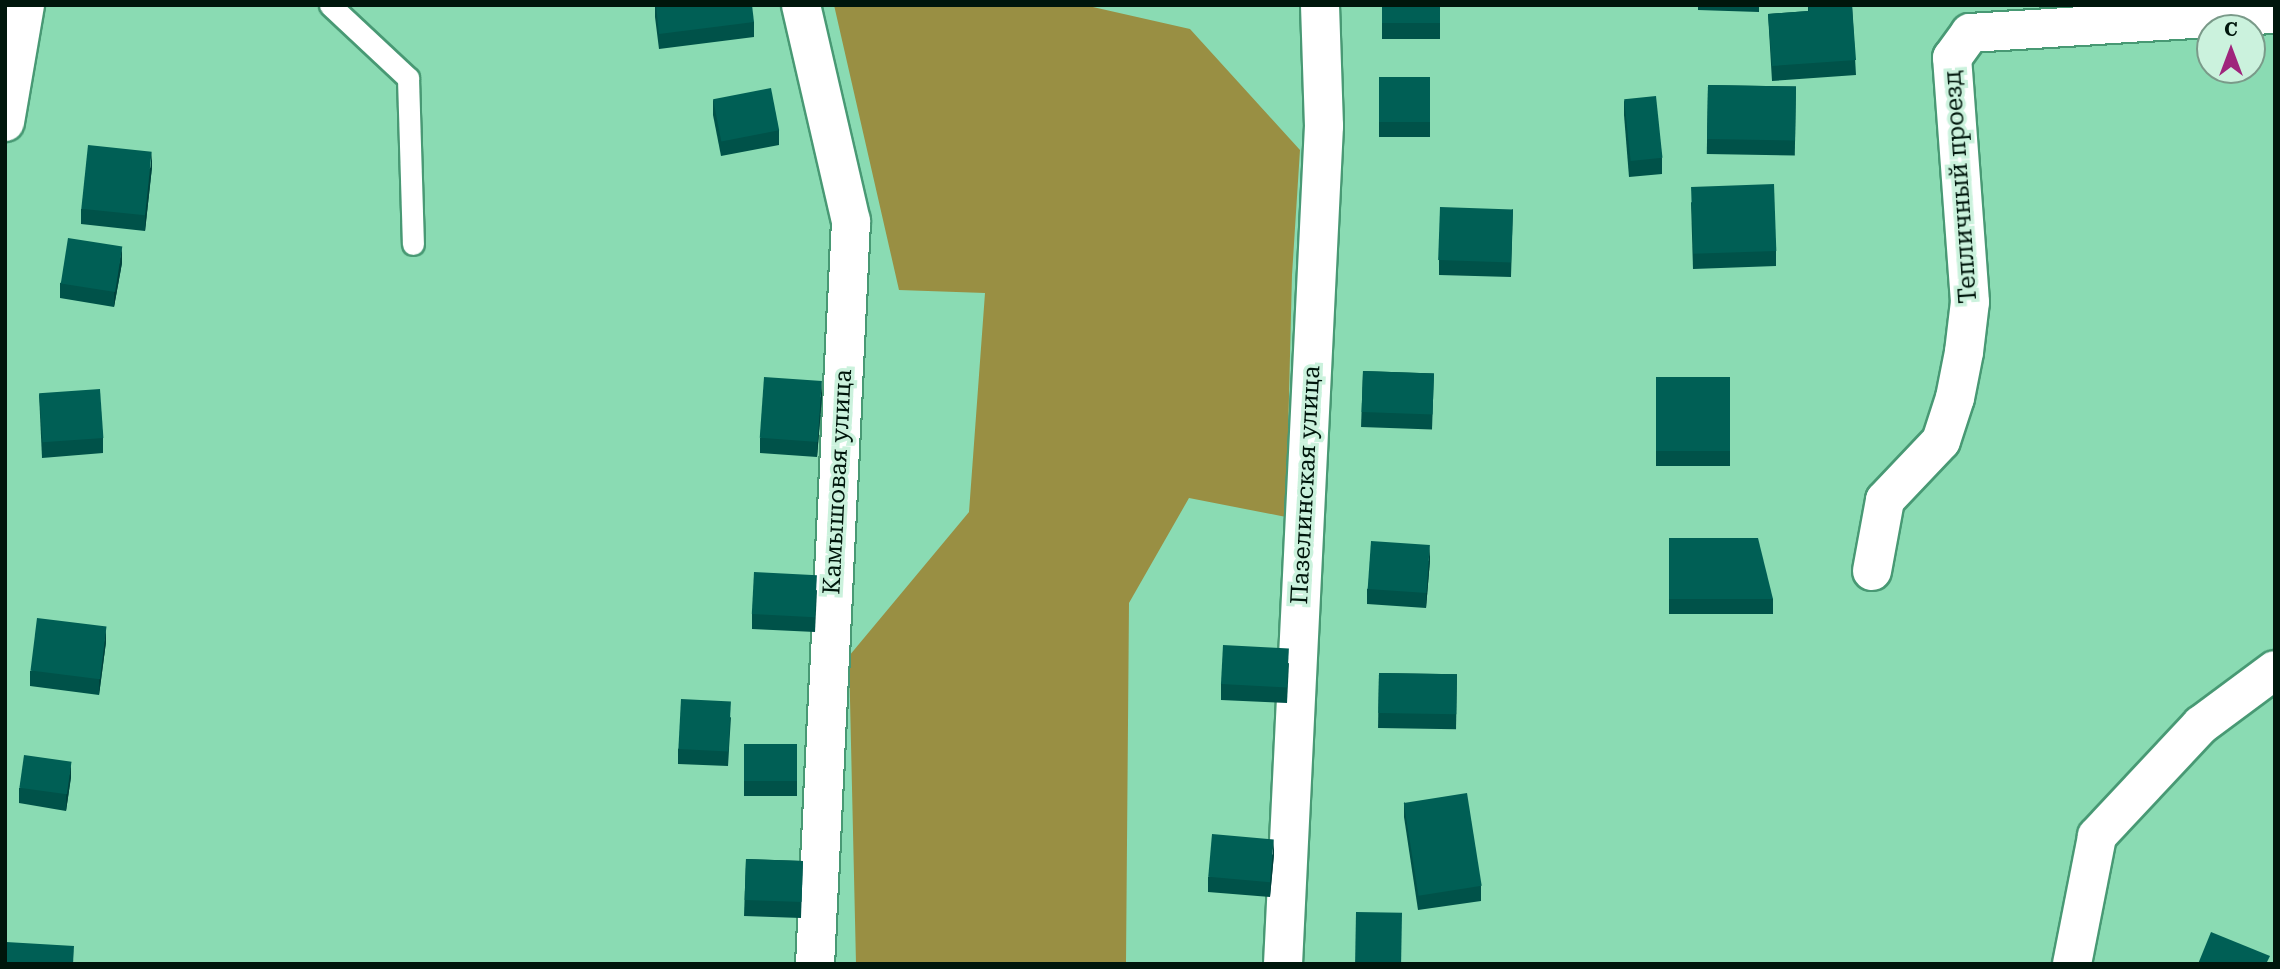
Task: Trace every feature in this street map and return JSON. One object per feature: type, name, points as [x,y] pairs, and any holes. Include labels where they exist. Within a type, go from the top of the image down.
[{"type":"street","points":[[5,122],[25,5]]},
{"type":"street","name":"Камышовая улица","points":[[802,5],[851,221],[815,964]]},
{"type":"street","name":"Пазелинская улица","points":[[1283,964],[1324,126],[1320,5]]},
{"type":"street","name":"Тепличный проезд","points":[[1872,571],[1885,500],[1941,441],[1955,398],[1964,352],[1970,302],[1952,58],[1969,33],[2275,14]]},
{"type":"street","points":[[2072,964],[2097,836],[2201,725],[2275,670]]},
{"type":"lane","points":[[330,5],[408,78],[412,244]]},
{"type":"shaded area","points":[[834,5],[1084,5],[1190,29],[1300,150],[1292,275],[1286,517],[1189,498],[1129,603],[1126,964],[856,964],[849,656],[969,512],[985,293],[899,290]]},
{"type":"building","points":[[656,5],[752,5],[754,22],[659,34]]},
{"type":"building","points":[[1382,5],[1440,5],[1440,23],[1382,23]]},
{"type":"building","points":[[1808,5],[1852,5],[1856,60],[1772,66],[1768,14],[1809,11]]},
{"type":"building","points":[[1379,77],[1430,77],[1430,122],[1379,122]]},
{"type":"building","points":[[1708,85],[1796,87],[1795,141],[1707,139]]},
{"type":"building","points":[[771,88],[779,130],[721,141],[713,99]]},
{"type":"building","points":[[1656,96],[1662,158],[1631,161],[1624,99]]},
{"type":"building","points":[[88,145],[152,152],[145,215],[81,209]]},
{"type":"building","points":[[1774,184],[1776,251],[1693,254],[1691,187]]},
{"type":"building","points":[[1440,207],[1513,210],[1511,263],[1438,260]]},
{"type":"building","points":[[68,238],[122,247],[115,292],[61,283]]},
{"type":"building","points":[[1363,371],[1434,373],[1433,414],[1362,412]]},
{"type":"building","points":[[764,377],[822,381],[818,442],[760,438]]},
{"type":"building","points":[[1656,377],[1730,377],[1730,451],[1656,451]]},
{"type":"building","points":[[100,389],[103,438],[43,442],[39,393]]},
{"type":"building","points":[[1669,538],[1758,538],[1773,599],[1669,599]]},
{"type":"building","points":[[1371,541],[1430,545],[1427,593],[1368,589]]},
{"type":"building","points":[[754,572],[817,575],[815,617],[752,614]]},
{"type":"building","points":[[37,618],[106,627],[100,679],[31,671]]},
{"type":"building","points":[[1223,645],[1289,648],[1287,687],[1221,684]]},
{"type":"building","points":[[1379,673],[1457,674],[1456,714],[1378,713]]},
{"type":"building","points":[[681,699],[731,702],[728,752],[678,749]]},
{"type":"building","points":[[744,744],[797,744],[797,781],[744,781]]},
{"type":"building","points":[[24,755],[72,762],[67,794],[19,788]]},
{"type":"building","points":[[1467,793],[1482,886],[1418,896],[1404,803]]},
{"type":"building","points":[[1212,834],[1274,839],[1270,882],[1208,877]]},
{"type":"building","points":[[746,859],[803,861],[802,902],[745,900]]},
{"type":"building","points":[[1356,912],[1402,913],[1401,964],[1355,964]]},
{"type":"building","points":[[2211,932],[2270,956],[2266,964],[2198,964]]},
{"type":"building","points":[[6,942],[74,946],[73,964],[5,964]]}]
